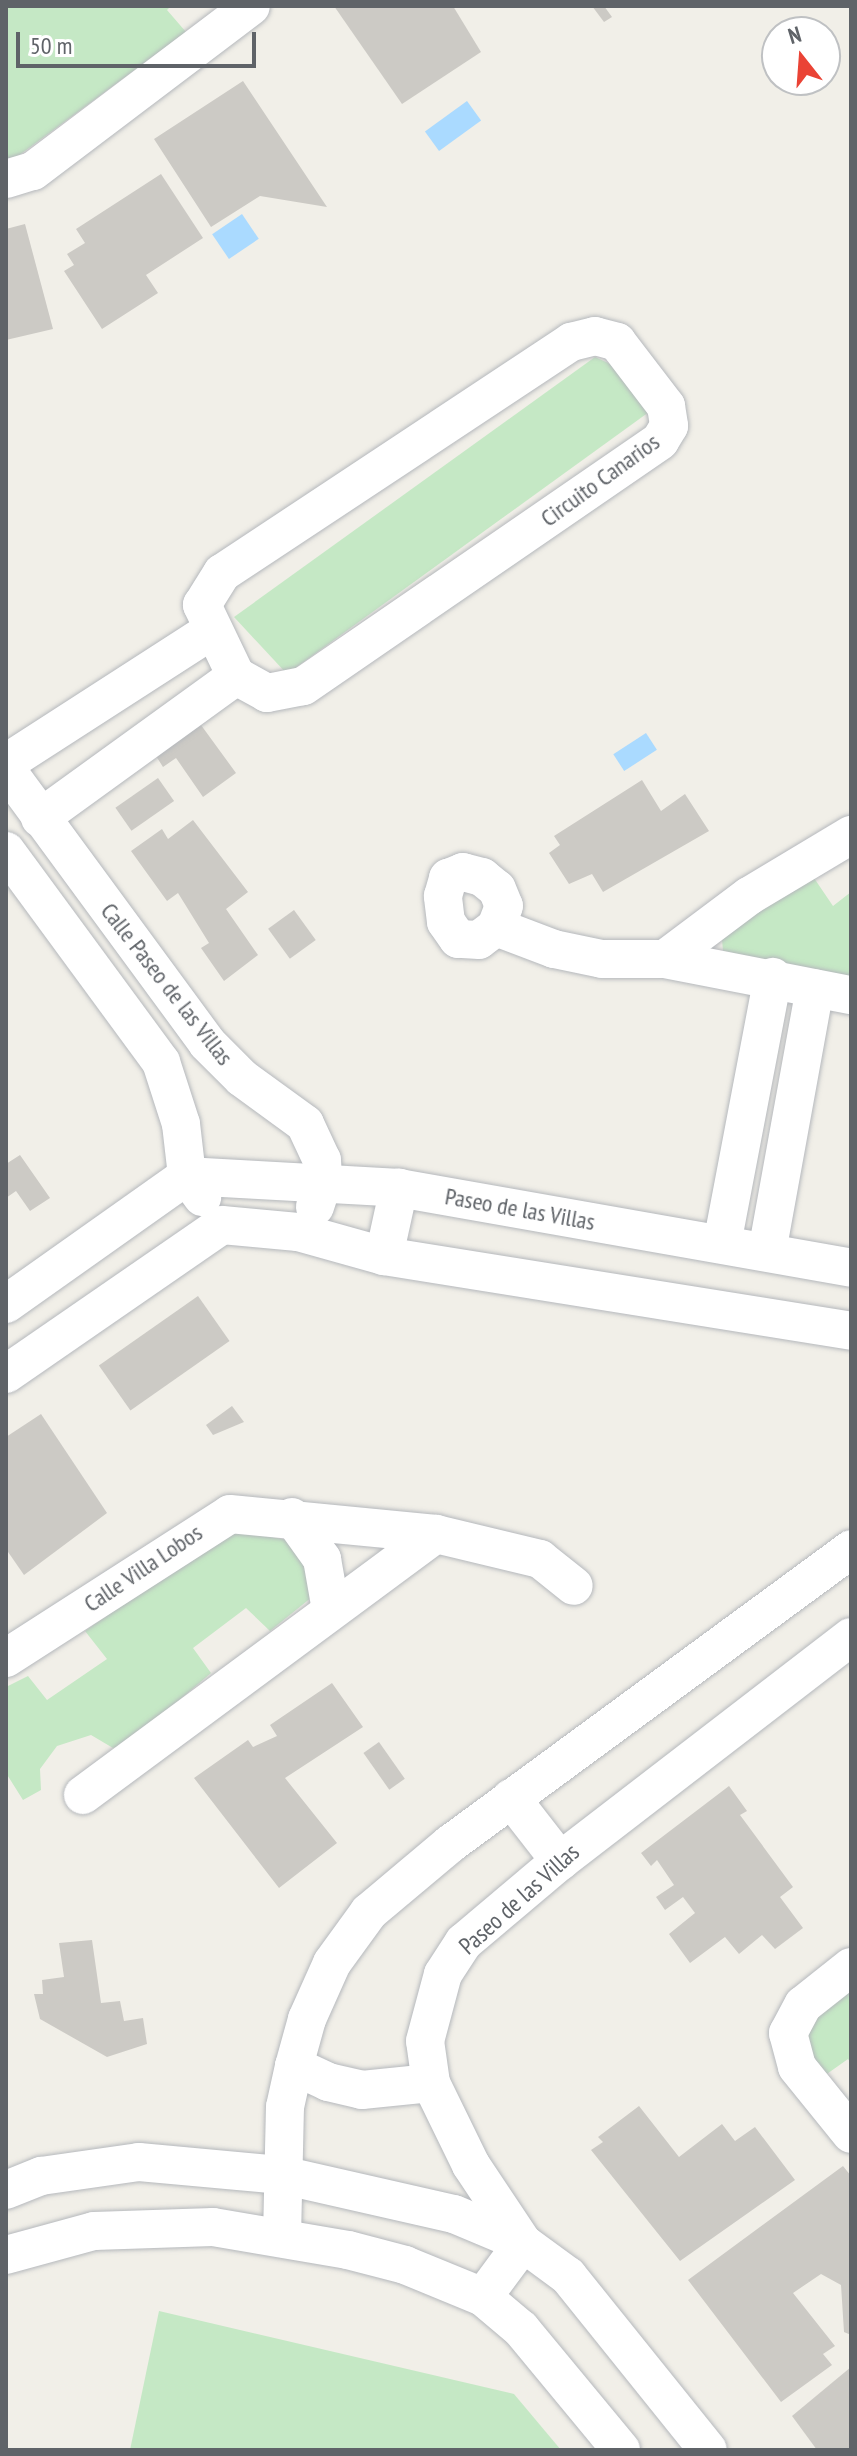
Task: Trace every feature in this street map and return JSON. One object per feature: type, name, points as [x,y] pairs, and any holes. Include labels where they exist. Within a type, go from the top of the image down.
[{"type":"street","points":[[6,179],[33,171],[251,6]]},
{"type":"street","name":"Circuito Canarios","points":[[595,336],[617,342],[666,406],[669,426],[660,441],[303,686],[267,693],[236,676],[211,631],[202,605],[222,573],[571,342],[595,336]]},
{"type":"street","points":[[6,766],[211,631]]},
{"type":"street","points":[[40,818],[236,676]]},
{"type":"street","points":[[119,690],[151,736]]},
{"type":"street","name":"Calle Paseo de las Villas","points":[[6,766],[40,818],[207,1043],[242,1078],[305,1124],[322,1160],[323,1182]]},
{"type":"street","points":[[665,959],[749,896],[851,835]]},
{"type":"street","name":"Calle Paseo de las Villas","points":[[6,851],[161,1062],[181,1124],[187,1176],[222,1225]]},
{"type":"street","points":[[496,927],[554,949],[602,959],[665,959],[773,977],[833,991],[794,1098],[767,1252]]},
{"type":"street","points":[[722,1244],[773,977]]},
{"type":"street","points":[[750,1090],[794,1098]]},
{"type":"street","points":[[6,1304],[187,1176]]},
{"type":"street","name":"Paseo de las Villas","points":[[187,1176],[399,1188],[851,1268]]},
{"type":"street","points":[[298,1232],[312,1215],[323,1182]]},
{"type":"street","points":[[384,1256],[399,1188]]},
{"type":"street","points":[[6,1374],[222,1225],[298,1232],[384,1256],[851,1331]]},
{"type":"street","name":"Calle Villa Lobos","points":[[6,1658],[210,1523],[230,1514],[292,1517],[436,1534],[540,1559],[574,1586]]},
{"type":"street","points":[[292,1517],[322,1559],[331,1610]]},
{"type":"street","points":[[83,1795],[436,1534]]},
{"type":"street","points":[[282,2238],[285,2107],[294,2066],[307,2019],[332,1963],[369,1912],[511,1798],[850,1552]]},
{"type":"street","name":"Paseo de las Villas","points":[[523,2243],[471,2165],[431,2083],[425,2041],[443,1974],[464,1942],[560,1861],[851,1637]]},
{"type":"street","points":[[511,1798],[560,1861]]},
{"type":"street","points":[[851,1967],[803,2005],[788,2033],[797,2067],[851,2134]]},
{"type":"street","points":[[294,2066],[328,2082],[362,2090],[431,2083]]},
{"type":"street","points":[[6,2190],[41,2176],[139,2162],[282,2175],[403,2199],[523,2243],[568,2276],[610,2322],[708,2450]]},
{"type":"street","points":[[6,2255],[57,2238],[149,2226],[213,2227],[282,2238],[405,2265],[483,2297],[551,2362],[621,2450]]},
{"type":"street","points":[[483,2297],[523,2243]]},
{"type":"green space","points":[[6,6],[171,6],[167,10],[186,32],[6,165]]},
{"type":"green space","points":[[595,357],[619,368],[649,412],[287,674],[234,617]]},
{"type":"green space","points":[[814,878],[833,906],[851,892],[851,984],[723,951],[721,928]]},
{"type":"green space","points":[[240,1530],[291,1541],[304,1554],[312,1597],[270,1631],[246,1608],[193,1648],[211,1673],[129,1743],[113,1748],[91,1735],[57,1746],[40,1769],[41,1790],[23,1800],[6,1773],[6,1687],[28,1676],[47,1700],[107,1659],[85,1631],[216,1539]]},
{"type":"green space","points":[[851,1987],[851,2063],[848,2059],[824,2076],[799,2030]]},
{"type":"green space","points":[[159,2311],[514,2394],[561,2450],[130,2450]]},
{"type":"water","points":[[467,101],[481,120],[439,151],[425,132]]},
{"type":"water","points":[[242,214],[259,239],[229,259],[212,234]]},
{"type":"water","points":[[646,733],[657,750],[624,771],[613,754]]},
{"type":"building","points":[[334,6],[453,6],[481,52],[402,104]]},
{"type":"building","points":[[592,6],[604,6],[612,17],[604,22]]},
{"type":"building","points":[[243,81],[327,207],[260,196],[211,227],[154,139]]},
{"type":"building","points":[[161,174],[203,238],[146,275],[158,293],[102,329],[64,271],[74,265],[67,254],[85,243],[76,229]]},
{"type":"building","points":[[25,224],[53,329],[6,340],[6,229]]},
{"type":"building","points":[[201,725],[236,773],[203,797],[176,758],[163,767],[156,756]]},
{"type":"building","points":[[158,778],[174,801],[131,831],[115,808]]},
{"type":"building","points":[[642,780],[661,811],[685,794],[709,831],[603,892],[592,874],[569,884],[549,853],[560,845],[554,836]]},
{"type":"building","points":[[193,820],[248,892],[226,909],[258,955],[224,981],[201,948],[209,943],[178,893],[167,901],[131,851],[162,829],[168,839]]},
{"type":"building","points":[[294,910],[316,940],[290,959],[268,929]]},
{"type":"building","points":[[20,1155],[50,1198],[30,1211],[16,1191],[6,1198],[6,1164]]},
{"type":"building","points":[[198,1296],[230,1341],[130,1410],[99,1365]]},
{"type":"building","points":[[232,1406],[244,1422],[213,1435],[206,1425]]},
{"type":"building","points":[[41,1414],[107,1513],[24,1575],[6,1549],[6,1437]]},
{"type":"building","points":[[332,1683],[363,1727],[285,1778],[337,1843],[279,1888],[194,1778],[248,1740],[253,1747],[277,1736],[270,1725]]},
{"type":"building","points":[[379,1742],[405,1779],[389,1790],[363,1753]]},
{"type":"building","points":[[729,1786],[747,1811],[740,1815],[793,1887],[780,1897],[803,1928],[775,1949],[762,1935],[739,1954],[725,1937],[690,1963],[669,1934],[695,1913],[683,1897],[665,1910],[656,1897],[674,1885],[657,1860],[651,1866],[641,1853]]},
{"type":"building","points":[[92,1940],[101,2003],[120,2001],[124,2021],[143,2018],[147,2044],[107,2057],[40,2019],[34,1994],[43,1994],[42,1980],[64,1977],[59,1943]]},
{"type":"building","points":[[639,2106],[679,2157],[722,2124],[735,2141],[755,2127],[795,2180],[680,2261],[591,2150],[603,2142],[598,2137]]},
{"type":"building","points":[[843,2166],[851,2176],[851,2335],[844,2332],[841,2285],[821,2274],[793,2293],[835,2346],[823,2354],[832,2365],[781,2402],[688,2280]]},
{"type":"building","points":[[851,2367],[851,2450],[817,2450],[792,2416]]}]
